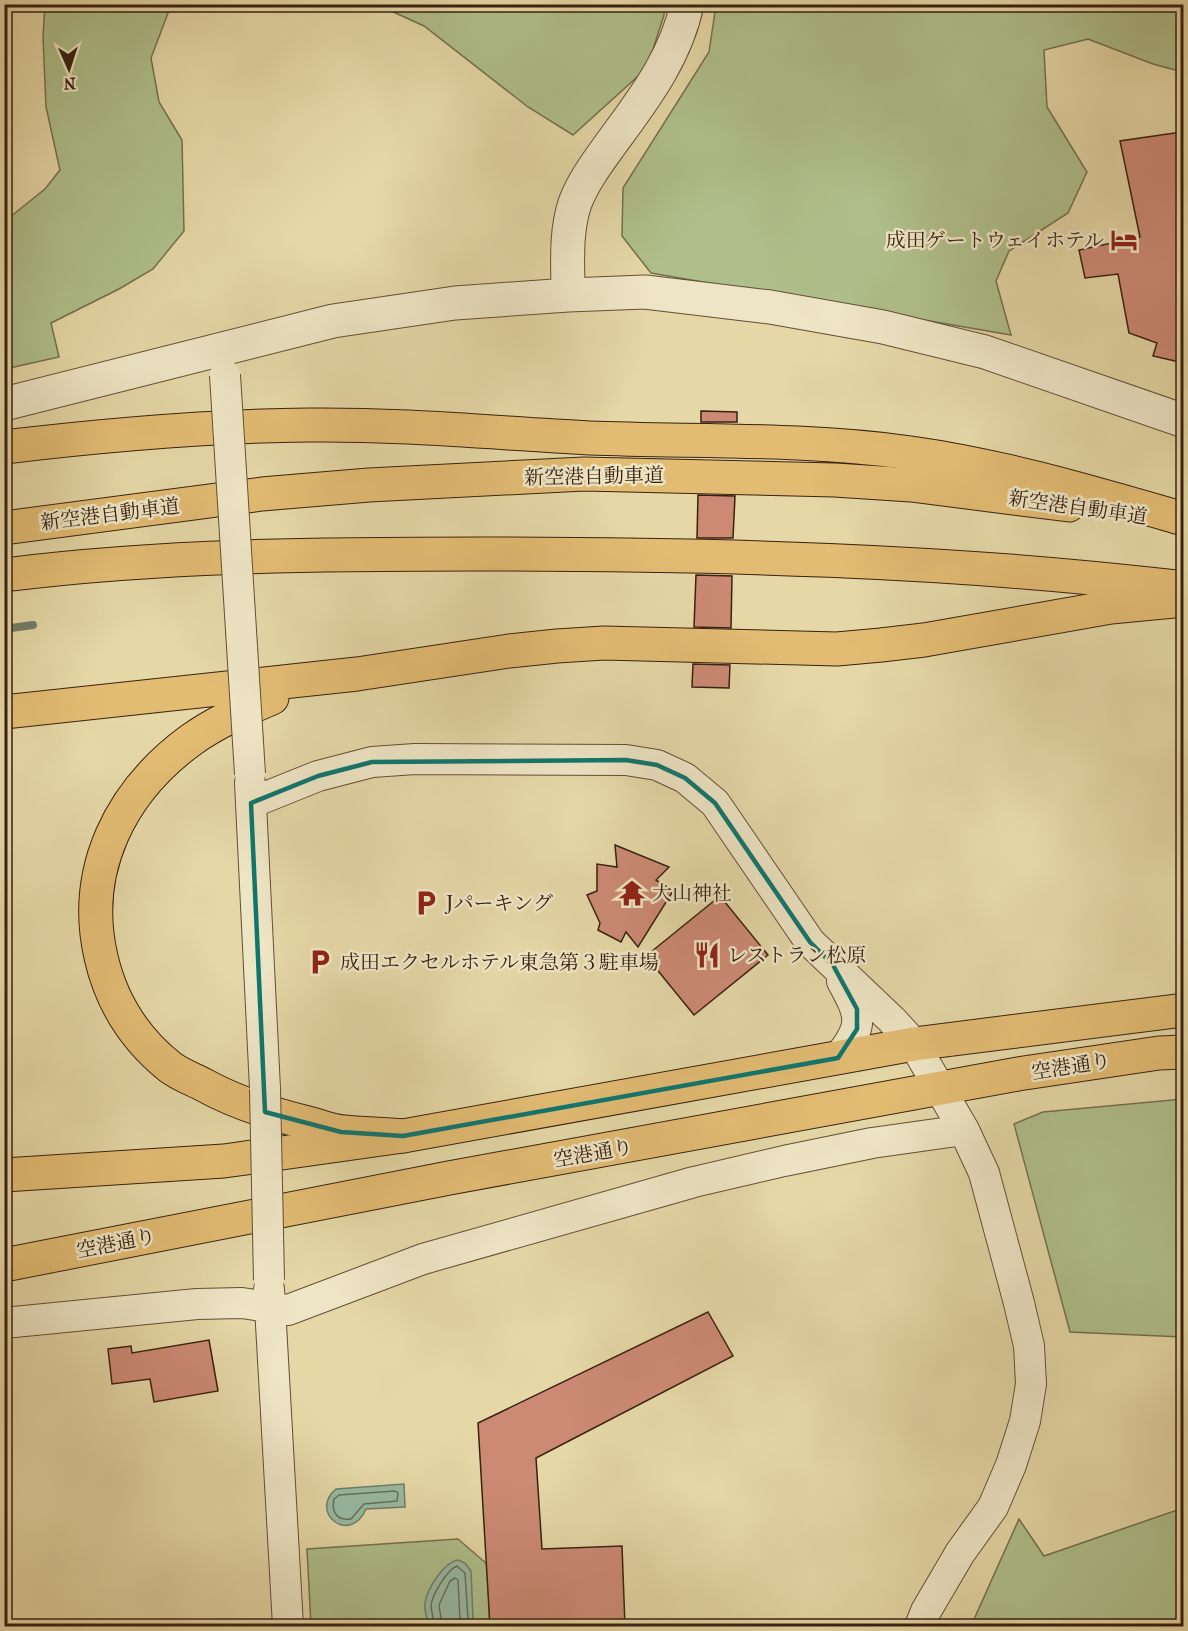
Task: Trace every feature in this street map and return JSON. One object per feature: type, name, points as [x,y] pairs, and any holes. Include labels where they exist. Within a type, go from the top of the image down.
[{"type":"highway","points":[[4,447],[199,430],[308,425],[400,427],[590,438],[836,445],[911,453],[991,467],[1061,483],[1184,519]]},
{"type":"highway","name":"新空港自動車道","points":[[4,528],[261,495],[369,485],[584,474],[835,480],[911,485],[1093,508],[1184,523]]},
{"type":"highway","points":[[4,575],[143,561],[288,555],[577,554],[975,568],[1090,577],[1184,588]]},
{"type":"highway","points":[[4,712],[357,674],[509,651],[604,643],[837,649],[881,645],[924,640],[1111,607],[1184,600]]},
{"type":"highway","points":[[357,674],[283,694],[228,717],[191,740],[161,765],[134,796],[114,829],[100,866],[95,901],[96,936],[106,979],[128,1023],[171,1068],[213,1091],[250,1107],[341,1132],[403,1136]]},
{"type":"highway","points":[[4,1175],[225,1161],[403,1136],[914,1044],[1184,1010]]},
{"type":"highway","name":"空港通り","points":[[4,1265],[448,1178],[939,1089],[1124,1058],[1184,1052]]},
{"type":"street","points":[[568,295],[568,233],[575,203],[590,173],[656,81],[682,26],[687,4]]},
{"type":"street","points":[[4,404],[223,361],[333,321],[455,303],[645,292],[770,307],[883,327],[985,352],[1184,422]]},
{"type":"street","points":[[223,361],[250,789],[265,1089],[269,1294],[288,1626]]},
{"type":"street","points":[[250,789],[318,776],[372,762],[415,759],[626,760],[657,765],[685,778],[715,803],[810,942],[914,1044],[964,1130],[984,1173],[1029,1346],[1031,1384],[1025,1421],[1015,1454],[993,1508],[960,1553],[926,1611],[920,1626]]},
{"type":"street","points":[[833,965],[857,1009],[857,1029],[851,1042],[838,1058]]},
{"type":"street","points":[[269,1294],[288,1310],[423,1259],[694,1182],[872,1143],[964,1130]]},
{"type":"street","points":[[4,1323],[197,1304],[242,1303],[269,1294]]},
{"type":"highlighted area","points":[[626,760],[657,765],[685,778],[715,803],[810,942],[833,965],[857,1009],[857,1029],[838,1058],[403,1136],[341,1132],[265,1112],[251,803],[318,776],[372,762]]},
{"type":"shaded area","points":[[45,5],[171,5],[151,58],[159,102],[182,140],[184,231],[153,269],[51,323],[59,357],[5,369],[5,221],[45,189],[60,170],[46,107],[43,37]]},
{"type":"shaded area","points":[[378,5],[665,5],[647,68],[573,135],[528,107],[424,26]]},
{"type":"shaded area","points":[[716,5],[1183,5],[1183,72],[1153,64],[1088,39],[1044,50],[1047,107],[1087,172],[1068,213],[1009,251],[996,281],[1011,335],[651,273],[622,236],[623,188],[709,52]]},
{"type":"shaded area","points":[[1183,1099],[1183,1337],[1070,1332],[1014,1124],[1043,1112]]},
{"type":"shaded area","points":[[1183,1508],[1183,1626],[971,1626],[1019,1519],[1044,1556]]},
{"type":"shaded area","points":[[458,1539],[487,1564],[490,1626],[311,1626],[307,1549]]},
{"type":"water","points":[[404,1484],[405,1507],[366,1509],[359,1520],[351,1525],[334,1522],[329,1515],[327,1507],[329,1498],[336,1489]]},
{"type":"water","points":[[458,1560],[465,1563],[471,1571],[473,1618],[480,1625],[429,1626],[425,1606],[426,1597],[442,1571]]},
{"type":"building","name":"成田ゲートウェイホテル","points":[[1181,132],[1184,144],[1184,363],[1153,356],[1157,343],[1129,333],[1118,274],[1085,278],[1079,250],[1140,237],[1120,141]]},
{"type":"building","points":[[701,411],[737,412],[737,422],[701,422]]},
{"type":"building","points":[[698,495],[735,496],[733,538],[697,538]]},
{"type":"building","points":[[696,575],[732,576],[731,628],[694,627]]},
{"type":"building","points":[[693,664],[730,665],[729,688],[692,687]]},
{"type":"building","name":"大山神社","points":[[615,845],[669,867],[656,880],[673,891],[638,947],[626,932],[621,942],[598,930],[600,923],[587,895],[597,891],[597,864],[617,867]]},
{"type":"building","name":"レストラン松原","points":[[720,896],[768,955],[694,1015],[646,956]]},
{"type":"building","points":[[708,1312],[733,1356],[536,1458],[542,1549],[622,1546],[625,1626],[490,1626],[478,1423]]},
{"type":"building","points":[[209,1340],[218,1391],[154,1402],[150,1379],[112,1384],[108,1349],[131,1346],[132,1353]]},
{"type":"waterway","points":[[4,629],[33,625]]},
{"type":"place","name":"成田ゲートウェイホテル","points":[[1124,240]]},
{"type":"place","name":"大山神社","points":[[632,893]]},
{"type":"place","name":"Jパーキング","points":[[426,903]]},
{"type":"place","name":"レストラン松原","points":[[707,955]]},
{"type":"place","name":"成田エクセルホテル東急第３駐車場","points":[[320,962]]}]
